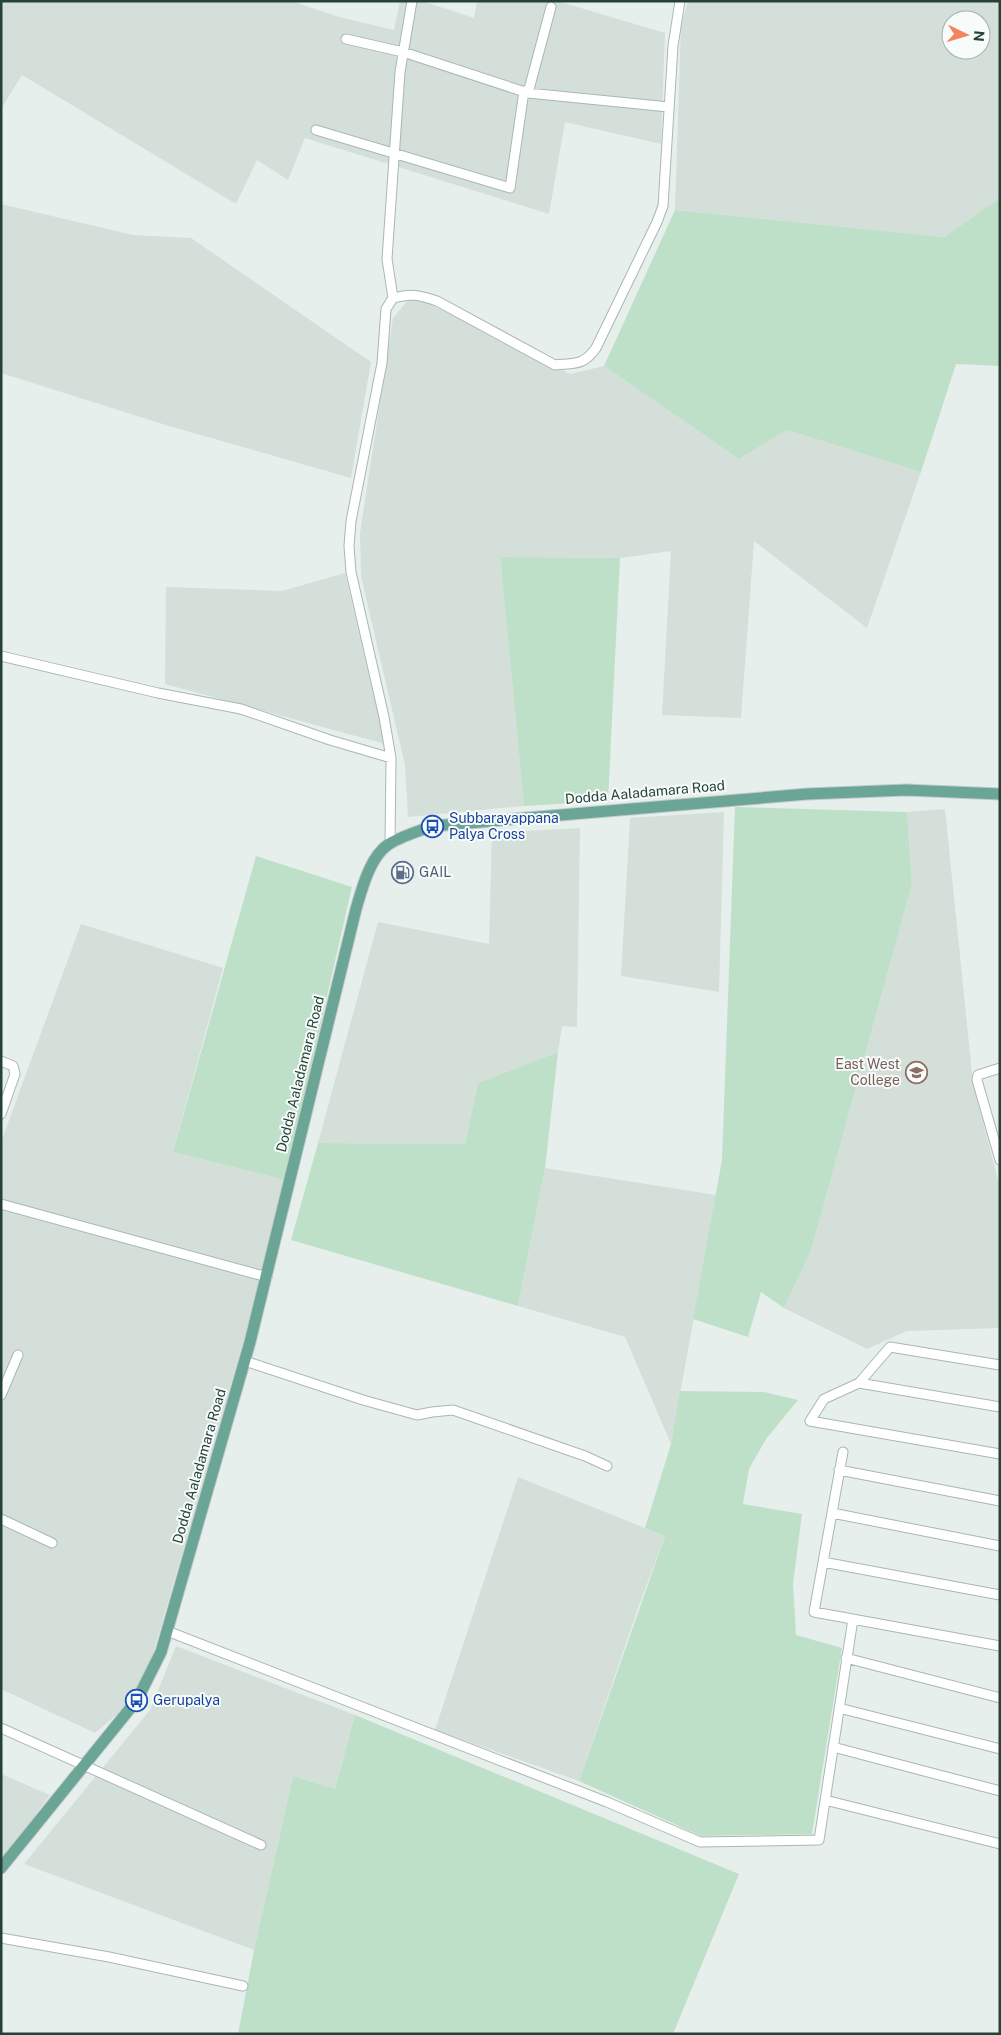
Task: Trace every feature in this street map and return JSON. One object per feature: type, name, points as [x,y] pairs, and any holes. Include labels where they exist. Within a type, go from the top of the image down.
[{"type":"main road","name":"Dodda Aaladamara Road","points":[[1,1868],[137,1700],[161,1652],[245,1361],[356,909],[367,874],[382,850],[390,844],[433,826],[680,804],[906,790],[1000,794]]},
{"type":"street","points":[[390,844],[391,758],[384,717],[351,572],[349,546],[351,521],[382,363],[386,309],[393,298],[388,258],[394,154],[403,52],[412,1]]},
{"type":"street","points":[[393,298],[418,295],[437,301],[555,365],[587,360],[600,340],[663,206],[672,46],[680,1]]},
{"type":"street","points":[[316,130],[510,188],[526,92],[551,7]]},
{"type":"street","points":[[346,39],[403,52],[526,92],[669,107]]},
{"type":"street","points":[[1,656],[158,693],[241,709],[330,740],[391,758]]},
{"type":"street","points":[[1,1061],[13,1066],[15,1074],[1,1114]]},
{"type":"street","points":[[1000,1068],[978,1074],[977,1080],[995,1125],[1000,1160]]},
{"type":"street","points":[[1,1204],[267,1277]]},
{"type":"street","points":[[1000,1365],[890,1347],[859,1383],[824,1399],[810,1421],[1000,1454]]},
{"type":"street","points":[[1,1395],[18,1355]]},
{"type":"street","points":[[245,1361],[363,1400],[417,1415],[453,1410],[585,1456],[607,1466]]},
{"type":"street","points":[[859,1383],[1000,1408]]},
{"type":"street","points":[[843,1452],[814,1612],[1000,1646]]},
{"type":"street","points":[[839,1470],[1000,1500]]},
{"type":"street","points":[[832,1513],[1000,1546]]},
{"type":"street","points":[[1,1519],[52,1543]]},
{"type":"street","points":[[823,1562],[1000,1595]]},
{"type":"street","points":[[167,1631],[607,1802],[700,1842],[819,1840],[853,1620]]},
{"type":"street","points":[[846,1658],[1000,1698]]},
{"type":"street","points":[[838,1708],[1000,1749]]},
{"type":"street","points":[[1,1728],[85,1764],[261,1845]]},
{"type":"street","points":[[833,1747],[1000,1791]]},
{"type":"street","points":[[825,1800],[1000,1844]]},
{"type":"street","points":[[1,1938],[109,1957],[243,1986]]},
{"type":"shaded area","points":[[1,1],[291,1],[339,17],[394,30],[400,1],[422,1],[474,18],[477,1],[557,1],[665,33],[661,144],[565,122],[549,214],[305,138],[288,180],[257,160],[236,204],[22,75],[1,109]]},
{"type":"shaded area","points":[[688,1],[1000,1],[1000,198],[944,237],[675,210],[681,26]]},
{"type":"shaded area","points":[[1,204],[133,235],[191,238],[371,362],[351,478],[169,426],[1,373]]},
{"type":"shaded area","points":[[408,300],[423,301],[522,348],[570,374],[604,366],[739,459],[787,430],[921,472],[867,628],[754,541],[741,718],[662,715],[671,551],[620,558],[500,557],[524,806],[408,817],[405,765],[361,576],[360,533],[393,318]]},
{"type":"shaded area","points":[[345,573],[385,744],[165,684],[166,587],[282,591]]},
{"type":"shaded area","name":"East West College","points":[[945,809],[973,1083],[1000,1188],[1000,1328],[907,1331],[867,1349],[784,1308],[811,1251],[912,884],[907,812]]},
{"type":"shaded area","points":[[724,812],[719,992],[621,976],[630,818]]},
{"type":"shaded area","points":[[580,828],[577,1027],[562,1026],[558,1052],[478,1083],[465,1144],[318,1143],[378,922],[489,944],[492,833]]},
{"type":"shaded area","points":[[81,924],[223,968],[173,1152],[285,1180],[247,1328],[153,1654],[127,1706],[95,1733],[1,1689],[1,1142]]},
{"type":"shaded area","points":[[545,1168],[716,1195],[671,1444],[625,1337],[518,1306]]},
{"type":"shaded area","points":[[518,1477],[665,1536],[638,1608],[579,1781],[435,1730]]},
{"type":"shaded area","points":[[176,1646],[355,1715],[335,1789],[293,1776],[254,1950],[24,1864],[150,1710]]},
{"type":"shaded area","points":[[1,1774],[50,1795],[1,1862]]},
{"type":"green space","points":[[1000,198],[1000,366],[956,364],[921,472],[787,430],[739,459],[604,366],[675,210],[944,237]]},
{"type":"green space","points":[[500,557],[620,558],[608,801],[524,806]]},
{"type":"green space","points":[[735,807],[907,812],[912,884],[811,1251],[784,1308],[761,1292],[748,1337],[693,1319],[722,1160]]},
{"type":"green space","points":[[256,856],[352,887],[285,1180],[173,1152]]},
{"type":"green space","points":[[558,1052],[545,1168],[518,1306],[291,1240],[318,1143],[465,1144],[478,1083]]},
{"type":"green space","points":[[680,1391],[764,1392],[798,1400],[766,1439],[749,1469],[743,1504],[802,1514],[793,1584],[796,1635],[842,1648],[812,1834],[701,1836],[579,1781],[665,1536],[645,1528],[671,1444]]},
{"type":"green space","points":[[355,1715],[739,1874],[673,2034],[238,2034],[254,1950],[293,1776],[335,1789]]},
{"type":"place","name":"Subbarayappana Palya Cross","points":[[433,826]]},
{"type":"place","name":"GAIL","points":[[403,872]]},
{"type":"place","name":"East West College","points":[[916,1072]]},
{"type":"place","name":"Gerupalya","points":[[137,1700]]}]
